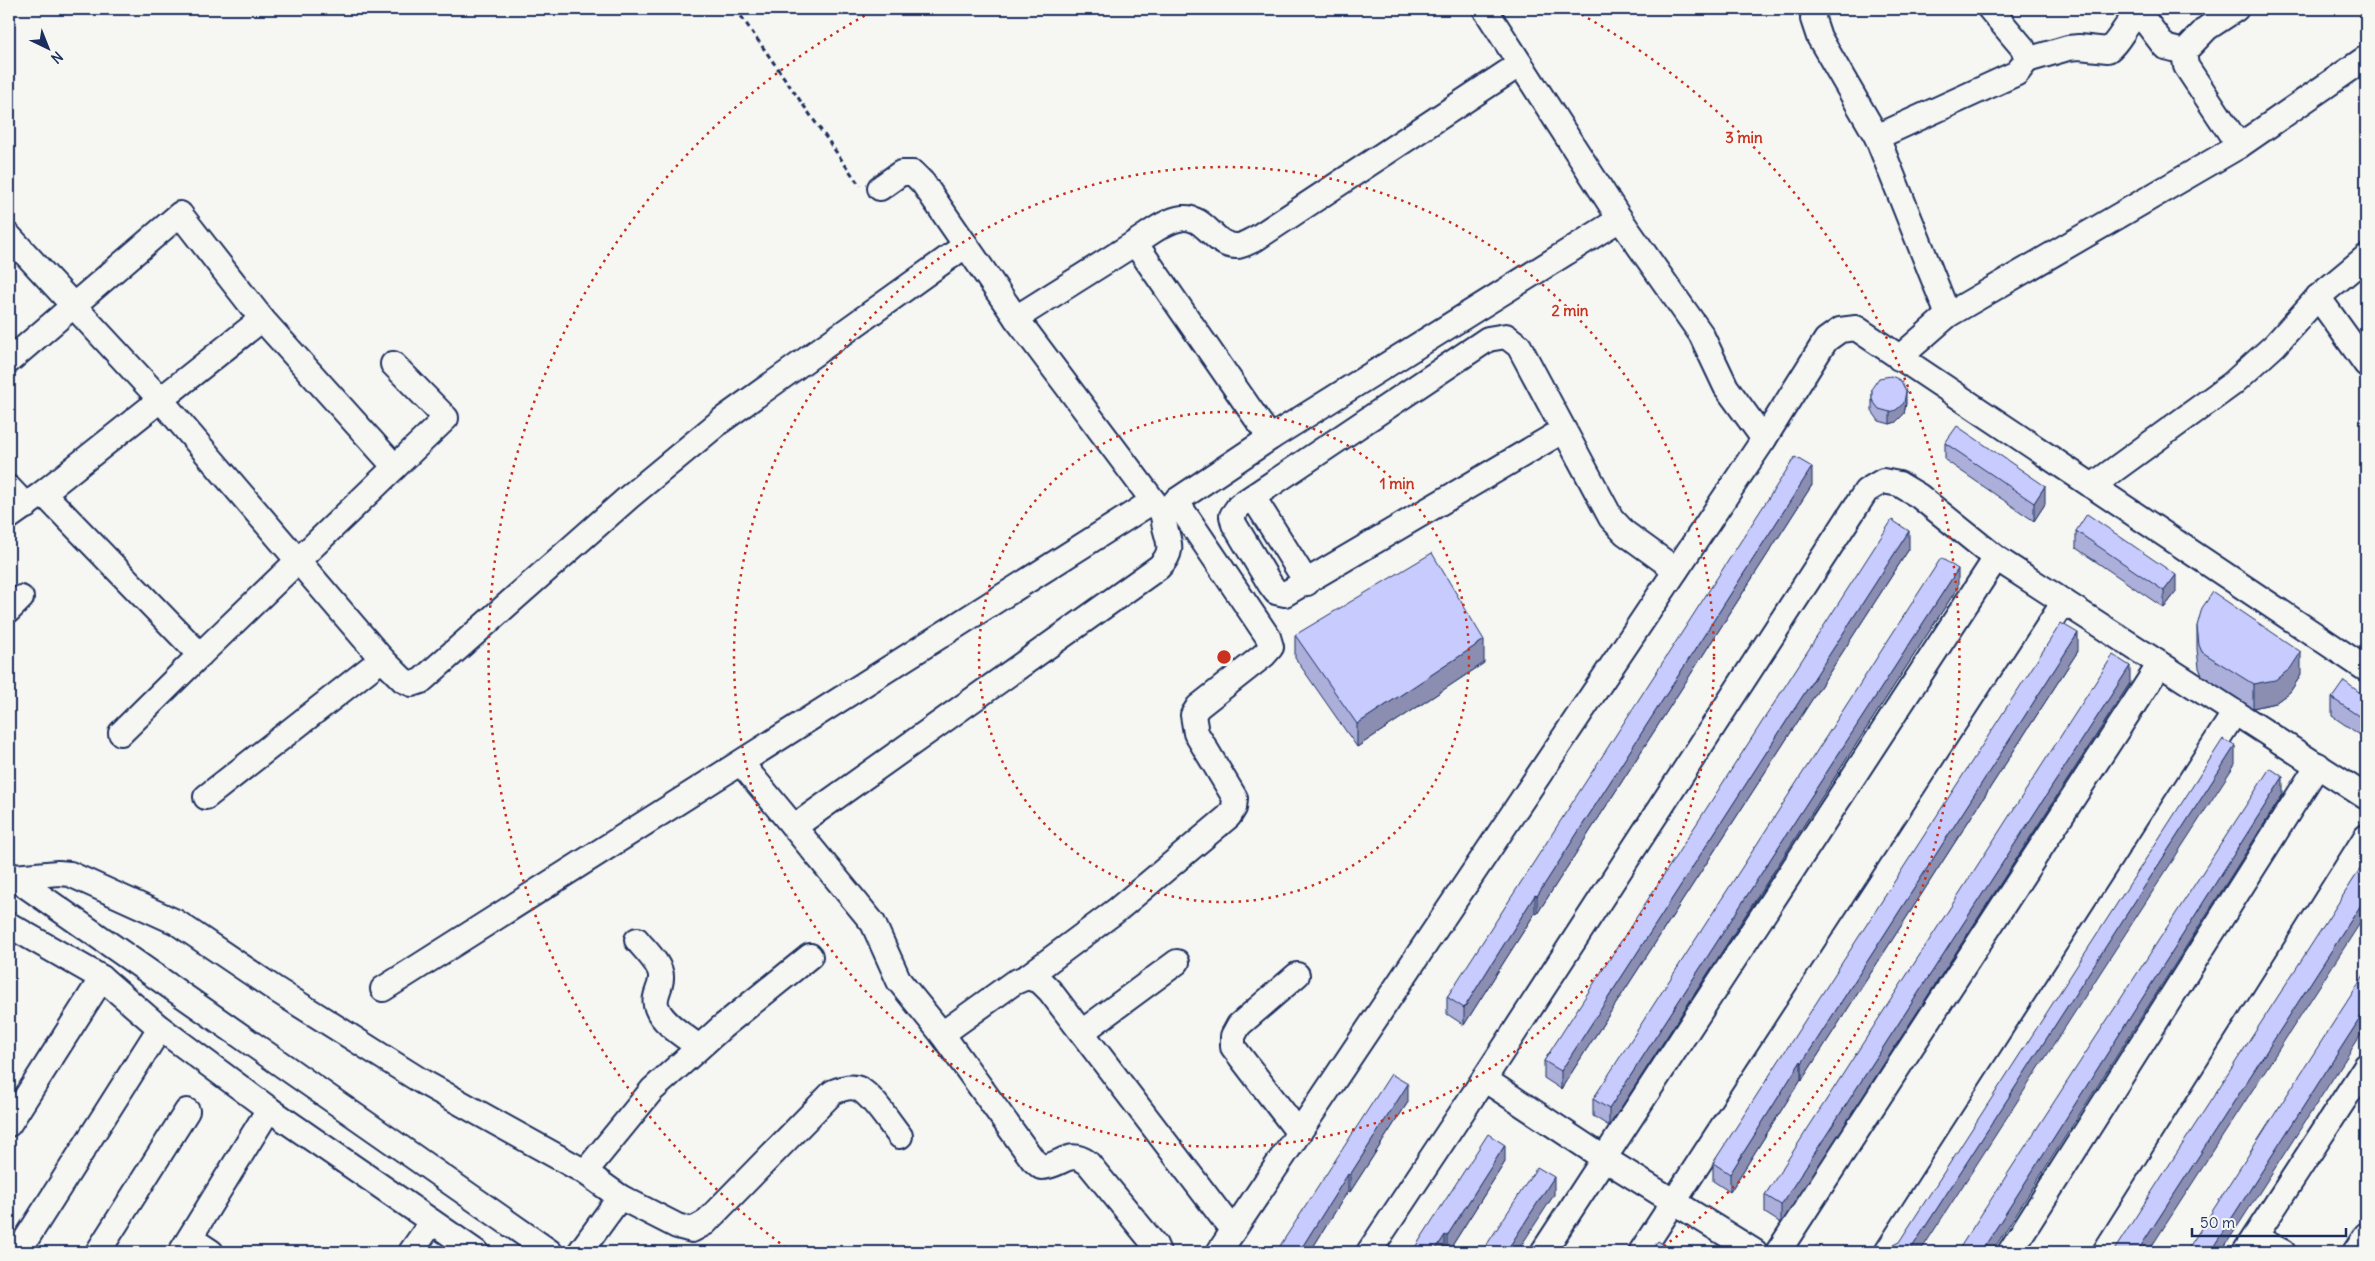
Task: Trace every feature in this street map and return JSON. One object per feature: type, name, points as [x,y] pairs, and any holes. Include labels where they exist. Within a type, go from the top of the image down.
[{"type":"street","points":[[1485,9],[1620,219],[1701,334],[1726,387],[1764,439]]},
{"type":"street","points":[[1814,9],[1813,20],[1819,37],[1877,137],[1948,315]]},
{"type":"street","points":[[1990,9],[2023,48],[2027,60]]},
{"type":"street","points":[[2184,52],[2207,28],[2236,9]]},
{"type":"street","points":[[1877,137],[2017,73],[2027,60],[2068,48],[2079,47],[2108,50],[2116,44],[2126,25],[2134,18],[2143,18],[2149,23],[2164,47],[2184,52]]},
{"type":"street","points":[[2184,52],[2186,66],[2239,146]]},
{"type":"street","points":[[1900,358],[1948,315],[2239,146],[2366,58]]},
{"type":"street","points":[[1016,318],[1166,224],[1183,218],[1196,219],[1222,242],[1237,246],[1255,239],[1520,64]]},
{"type":"street","points":[[880,188],[901,173],[913,173],[923,183],[1016,318],[1268,637],[1271,647],[1264,655],[1198,707],[1193,715],[1196,733],[1236,798],[1234,808],[1229,816],[1117,910],[1027,977],[1013,984],[942,1034]]},
{"type":"street","points":[[9,361],[180,214],[262,319],[395,467]]},
{"type":"street","points":[[383,989],[741,763],[1164,506],[1620,219]]},
{"type":"street","points":[[9,236],[160,399],[382,659],[403,680],[412,684],[421,681],[629,497],[722,420],[966,245]]},
{"type":"street","points":[[1135,243],[1270,438]]},
{"type":"street","points":[[2092,486],[2232,384],[2270,351],[2318,297],[2366,257]]},
{"type":"street","points":[[2318,297],[2366,364]]},
{"type":"street","points":[[26,505],[262,319]]},
{"type":"street","points":[[1219,1252],[1764,439],[1826,340],[1840,330],[1856,328],[2366,669]]},
{"type":"street","points":[[1564,430],[1286,594],[1276,592],[1270,584],[1234,524],[1232,516],[1239,506],[1488,339],[1506,336],[1519,346],[1564,430],[1610,518],[1625,533],[1676,570]]},
{"type":"street","points":[[121,733],[297,560],[446,418],[393,364]]},
{"type":"street","points":[[1369,1252],[1484,1079],[1866,491],[1882,481],[1899,484],[1918,496],[1996,558],[2366,797]]},
{"type":"street","points":[[9,488],[26,505],[200,655]]},
{"type":"street","points":[[1253,497],[1307,583]]},
{"type":"street","points":[[794,826],[1159,567],[1168,558],[1170,544],[1164,528],[1164,506]]},
{"type":"street","points":[[1543,1252],[1996,558]]},
{"type":"street","points":[[1641,1252],[2064,602]]},
{"type":"street","points":[[206,797],[382,659]]},
{"type":"street","points":[[1778,1252],[2160,664]]},
{"type":"street","points":[[1887,1252],[2235,712]]},
{"type":"street","points":[[741,763],[873,923],[899,981],[942,1034],[1033,1160],[1041,1167],[1048,1167],[1072,1156],[1080,1157],[1088,1163],[1156,1245],[1158,1252]]},
{"type":"street","points":[[2010,1252],[2318,765]]},
{"type":"street","points":[[2106,1252],[2366,837]]},
{"type":"street","points":[[11,875],[70,874],[176,922],[275,989],[421,1081],[585,1172],[620,1198],[677,1226],[692,1230],[705,1223],[832,1092],[844,1088],[858,1088],[868,1096],[900,1136]]},
{"type":"street","points":[[11,875],[550,1252]]},
{"type":"street","points":[[9,925],[102,978],[160,1028],[269,1109],[476,1252]]},
{"type":"street","points":[[637,940],[659,968],[662,978],[655,999],[657,1009],[664,1018],[699,1047]]},
{"type":"street","points":[[585,1172],[636,1108],[699,1047],[810,956]]},
{"type":"street","points":[[1082,1032],[1177,962]]},
{"type":"street","points":[[1297,976],[1240,1025],[1233,1036],[1233,1047],[1299,1133]]},
{"type":"street","points":[[1027,977],[1040,981],[1050,991],[1233,1231]]},
{"type":"street","points":[[9,1124],[102,978]]},
{"type":"street","points":[[18,1252],[160,1028]]},
{"type":"street","points":[[2283,1252],[2250,1245],[2366,1066]]},
{"type":"street","points":[[1484,1079],[1605,1159],[1754,1252]]},
{"type":"street","points":[[211,1252],[185,1245],[269,1109]]},
{"type":"street","points":[[98,1252],[187,1111]]},
{"type":"street","points":[[580,1252],[620,1198]]},
{"type":"street","points":[[411,1252],[432,1222]]},
{"type":"street","points":[[2355,1252],[2366,1235]]},
{"type":"path","points":[[736,9],[857,185],[867,191],[880,188]]},
{"type":"building","points":[[1891,376],[1901,381],[1906,391],[1904,403],[1896,410],[1890,412],[1879,409],[1872,400],[1872,388],[1879,378]]},
{"type":"building","points":[[1957,426],[2045,486],[2034,503],[1945,443]]},
{"type":"building","points":[[1795,457],[1812,467],[1464,1008],[1447,997]]},
{"type":"building","points":[[2087,514],[2176,575],[2164,591],[2076,531]]},
{"type":"building","points":[[1892,520],[1909,531],[1561,1071],[1544,1061]]},
{"type":"building","points":[[1432,553],[1484,640],[1357,724],[1295,635]]},
{"type":"building","points":[[1941,558],[1958,569],[1609,1109],[1593,1099]]},
{"type":"building","points":[[2213,592],[2301,652],[2290,669],[2275,680],[2253,684],[2202,652],[2199,645],[2197,626],[2202,608]]},
{"type":"building","points":[[2061,623],[2078,633],[1730,1174],[1713,1163]]},
{"type":"building","points":[[2113,655],[2130,666],[1781,1205],[1765,1195]]},
{"type":"building","points":[[2344,681],[2366,697],[2366,721],[2332,698]]},
{"type":"building","points":[[2223,739],[2235,746],[1909,1252],[1885,1252],[1887,1248],[1899,1242]]},
{"type":"building","points":[[2270,768],[2283,777],[1981,1252],[1957,1252]]},
{"type":"building","points":[[2366,860],[2366,897],[2137,1252],[2113,1252]]},
{"type":"building","points":[[2366,972],[2366,1009],[2210,1252],[2186,1252]]},
{"type":"building","points":[[1391,1074],[1408,1084],[1350,1175],[1348,1174],[1299,1252],[1276,1252]]},
{"type":"building","points":[[1488,1134],[1505,1145],[1447,1236],[1445,1235],[1434,1252],[1412,1252]]},
{"type":"building","points":[[1537,1167],[1554,1177],[1506,1252],[1482,1252]]},
{"type":"building","points":[[1658,1241],[1675,1252],[1650,1252]]},
{"type":"building","points":[[2366,1241],[2366,1252],[2359,1252]]}]
